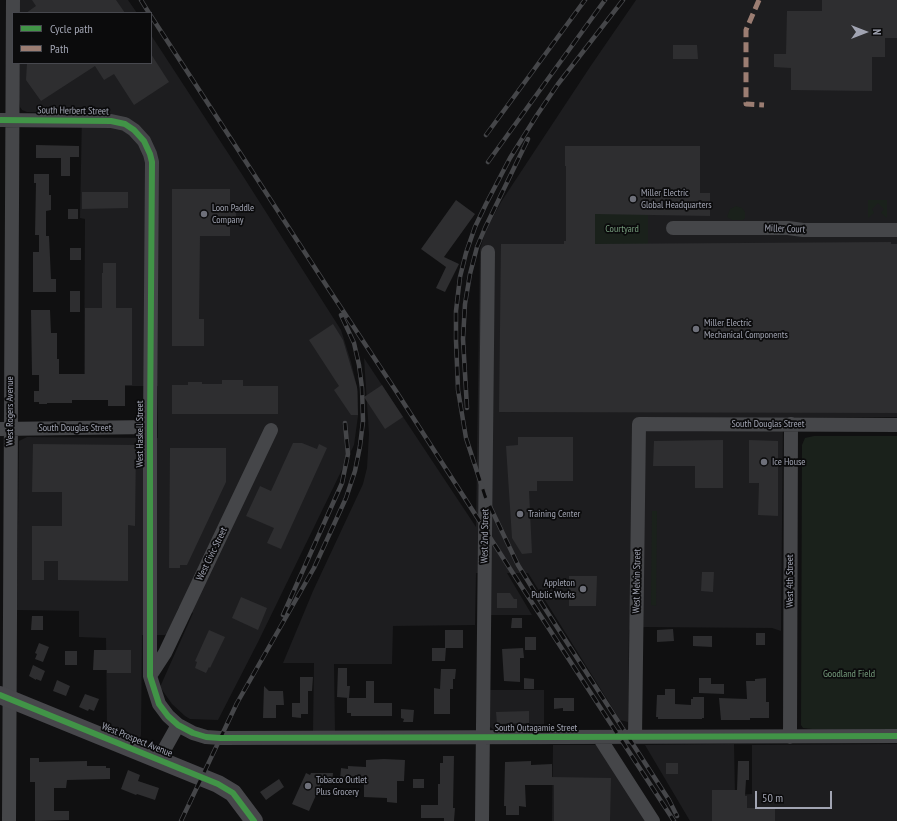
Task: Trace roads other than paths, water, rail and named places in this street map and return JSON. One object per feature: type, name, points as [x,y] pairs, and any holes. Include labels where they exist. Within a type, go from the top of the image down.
[{"type":"main road","name":"West Prospect Avenue","points":[[4,696],[227,788],[254,821]]},
{"type":"street","name":"West Rogers Avenue","points":[[8,821],[4,739],[6,120],[12,0]]},
{"type":"street","name":"South Herbert Street","points":[[6,120],[111,121],[125,124],[141,136]]},
{"type":"street","name":"West Haskell Street","points":[[141,136],[148,147],[152,162],[150,676],[159,704],[168,716],[178,725]]},
{"type":"street","name":"Miller Court","points":[[673,228],[897,230]]},
{"type":"street","name":"West 2nd Street","points":[[482,821],[488,252]]},
{"type":"street","name":"South Douglas Street","points":[[640,424],[897,425]]},
{"type":"street","name":"West Melvin Street","points":[[635,738],[640,424]]},
{"type":"street","name":"West 4th Street","points":[[790,737],[791,424]]},
{"type":"street","name":"South Douglas Street","points":[[5,429],[150,427]]},
{"type":"street","name":"West Civic Street","points":[[150,676],[164,653],[272,430]]},
{"type":"street","name":"South Outagamie Street","points":[[178,725],[193,733],[206,737],[220,738],[635,738],[897,736]]},
{"type":"street","points":[[159,759],[178,725]]},
{"type":"street","points":[[598,737],[653,821]]},
{"type":"railway","points":[[141,0],[148,12]]},
{"type":"railway","points":[[486,135],[585,0]]},
{"type":"railway","points":[[488,162],[605,0]]},
{"type":"railway","points":[[623,0],[558,84],[537,115],[510,158],[475,227],[460,277],[456,311],[458,390],[466,438],[485,496],[518,565],[669,800],[677,816]]},
{"type":"railway","points":[[152,18],[674,821]]},
{"type":"railway","points":[[467,408],[463,339],[465,304],[470,274],[477,247],[485,228],[528,139]]},
{"type":"railway","points":[[181,821],[237,703],[314,568],[346,498],[355,471],[363,421],[362,388],[354,343],[341,315]]},
{"type":"railway","points":[[283,615],[342,483],[348,454],[345,423]]},
{"type":"place","name":"Miller Electric Global Headquarters","points":[[633,199]]},
{"type":"place","name":"Loon Paddle Company","points":[[204,214]]},
{"type":"place","name":"Miller Electric Mechanical Components","points":[[696,329]]},
{"type":"place","name":"Ice House","points":[[764,462]]},
{"type":"place","name":"Training Center","points":[[520,514]]},
{"type":"place","name":"Appleton Public Works","points":[[583,589]]},
{"type":"place","name":"Tobacco Outlet Plus Grocery","points":[[308,786]]},
{"type":"park label","name":"Courtyard","points":[[622,229]]},
{"type":"park label","name":"Goodland Field","points":[[849,674]]}]
